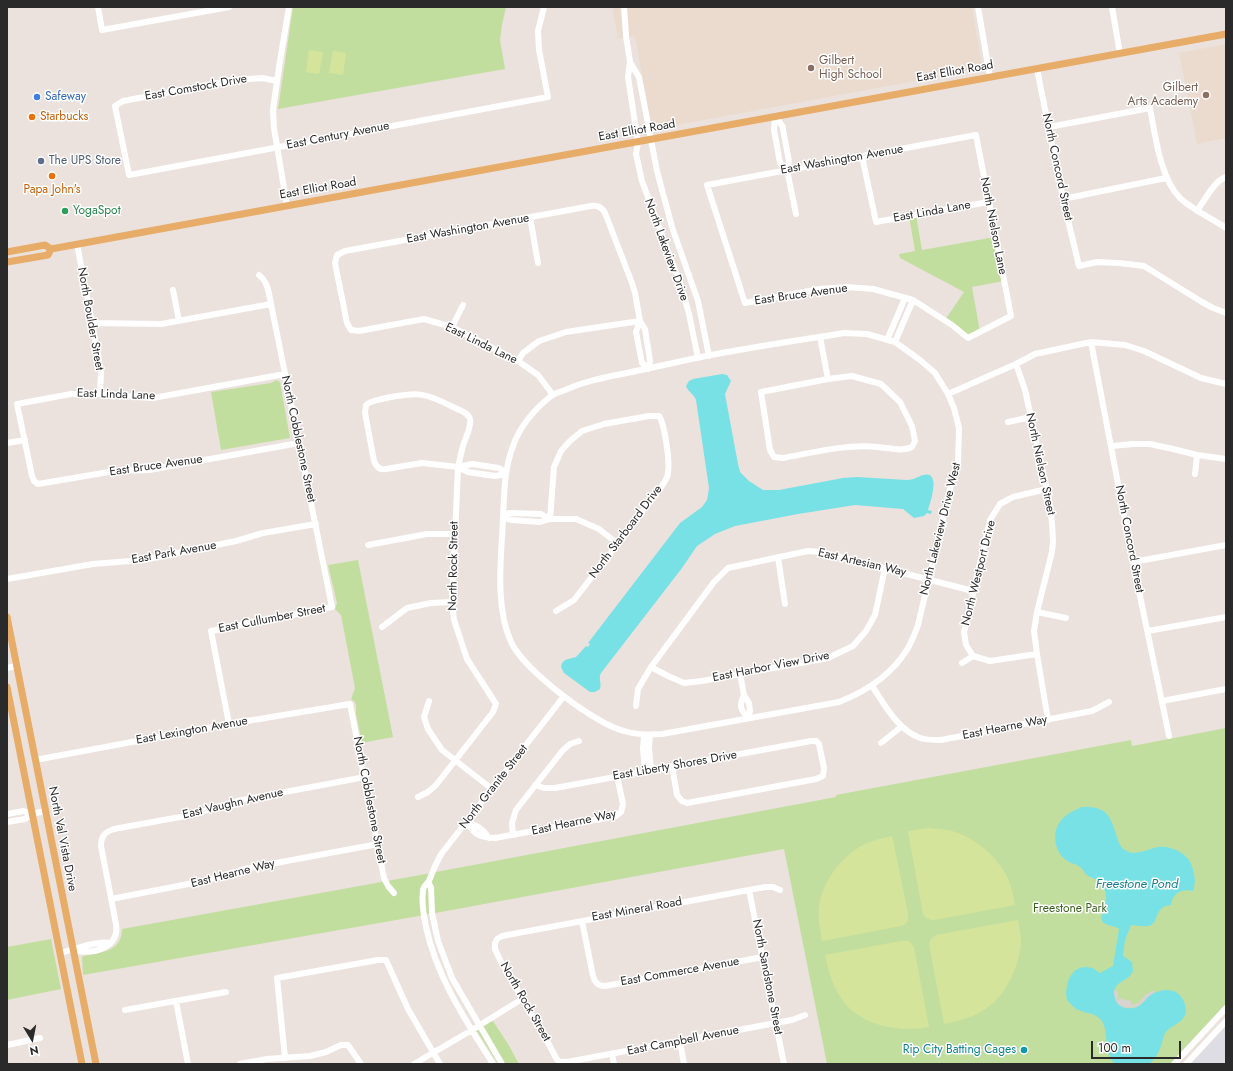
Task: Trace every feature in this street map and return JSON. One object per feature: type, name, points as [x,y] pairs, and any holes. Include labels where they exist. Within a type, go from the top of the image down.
[{"type":"main road","name":"East Elliot Road","points":[[10,251],[45,245],[51,249],[1226,34]]},
{"type":"main road","name":"East Elliot Road","points":[[7,262],[48,254],[51,249]]},
{"type":"main road","points":[[7,256],[10,251]]},
{"type":"main road","name":"North Val Vista Drive","points":[[7,617],[96,1064]]},
{"type":"main road","name":"North Val Vista Drive","points":[[7,687],[82,1064]]},
{"type":"street","points":[[98,7],[102,30],[229,7]]},
{"type":"street","points":[[287,206],[274,128],[274,110],[277,81],[289,7]]},
{"type":"street","name":"East Century Avenue","points":[[129,175],[548,97],[539,50],[538,31],[544,7]]},
{"type":"street","points":[[624,7],[630,62]]},
{"type":"street","points":[[978,7],[990,77]]},
{"type":"street","points":[[1112,7],[1120,54]]},
{"type":"street","name":"North Lakeview Drive","points":[[630,62],[639,76],[650,140],[668,215],[679,251],[698,301],[709,356]]},
{"type":"street","name":"North Lakeview Drive","points":[[630,62],[628,77],[638,142],[636,154],[644,189],[681,286],[700,357]]},
{"type":"street","name":"North Concord Street","points":[[1037,69],[1078,266],[1097,262],[1144,266],[1202,302],[1226,313]]},
{"type":"street","name":"East Comstock Drive","points":[[129,175],[115,106],[123,101],[235,80],[262,78],[277,81]]},
{"type":"street","points":[[1049,127],[1150,108],[1156,143],[1166,178],[1179,197],[1226,228]]},
{"type":"street","points":[[775,116],[774,130],[780,163],[787,170],[796,214]]},
{"type":"street","name":"East Washington Avenue","points":[[729,253],[707,185],[976,135]]},
{"type":"street","name":"North Nielson Lane","points":[[976,135],[1011,316]]},
{"type":"street","name":"East Linda Lane","points":[[862,156],[876,222],[988,202]]},
{"type":"street","points":[[1197,210],[1211,189],[1226,177]]},
{"type":"street","points":[[1063,199],[1166,178]]},
{"type":"street","name":"East Washington Avenue","points":[[351,330],[347,323],[335,263],[337,255],[345,251],[590,206],[599,207],[605,213],[632,283],[640,321]]},
{"type":"street","points":[[530,217],[538,262]]},
{"type":"street","name":"North Boulder Street","points":[[77,244],[101,371],[100,394]]},
{"type":"street","name":"East Bruce Avenue","points":[[729,253],[745,303],[820,289],[847,287],[873,289],[913,300],[952,325],[968,338],[1011,316]]},
{"type":"street","name":"North Cobblestone Street","points":[[259,275],[266,284],[271,304],[332,607]]},
{"type":"street","points":[[173,290],[179,321]]},
{"type":"street","points":[[888,340],[905,298]]},
{"type":"street","points":[[895,342],[913,300]]},
{"type":"street","points":[[91,323],[161,324],[271,304]]},
{"type":"street","points":[[452,328],[464,305]]},
{"type":"street","name":"East Linda Lane","points":[[351,330],[359,331],[424,319],[452,328],[518,361],[538,376],[553,395]]},
{"type":"street","points":[[518,361],[523,353],[539,341],[566,332],[640,321],[645,329],[650,361],[648,369]]},
{"type":"street","name":"North Lakeview Drive West","points":[[844,333],[866,334],[895,342],[935,373],[948,394],[954,408],[959,428],[958,462],[953,476],[918,625],[909,647],[897,666],[883,678],[854,696],[839,702],[662,734],[647,735],[623,731],[602,722],[564,696],[536,674],[521,658],[511,643],[501,597],[503,490],[512,447],[520,432],[536,410],[553,395],[579,383],[700,357],[820,337],[844,333]]},
{"type":"street","points":[[820,337],[828,379]]},
{"type":"street","points":[[948,394],[1035,354],[1091,342],[1126,345],[1144,351],[1200,378],[1226,384]]},
{"type":"street","name":"North Concord Street","points":[[1091,342],[1133,562],[1169,736]]},
{"type":"street","name":"North Nielson Street","points":[[1016,364],[1025,390],[1047,489],[1052,523],[1052,552],[1037,612],[1034,632],[1048,720]]},
{"type":"street","name":"East Linda Lane","points":[[25,440],[17,404],[71,394],[100,394],[153,398],[285,374]]},
{"type":"street","points":[[852,376],[881,384],[900,402],[912,426],[915,440],[912,447],[902,450],[863,446],[839,447],[783,458],[774,457],[770,450],[761,392],[828,379],[852,376]]},
{"type":"street","name":"North Rock Street","points":[[456,761],[493,712],[496,704],[467,659],[454,620],[452,602],[458,467],[463,442],[470,425],[470,419],[464,412],[437,399],[421,394],[404,395],[373,401],[366,405],[364,410],[374,461],[378,468],[386,469],[422,463],[458,467]]},
{"type":"street","name":"North Starboard Drive","points":[[550,519],[554,467],[560,451],[570,441],[582,431],[604,424],[649,416],[659,416],[663,424],[668,453],[668,474],[659,490],[574,600],[556,610]]},
{"type":"street","points":[[1008,422],[1031,417]]},
{"type":"street","points":[[7,443],[25,440]]},
{"type":"street","name":"East Bruce Avenue","points":[[25,440],[32,476],[36,483],[44,484],[115,471],[149,470],[299,443]]},
{"type":"street","points":[[1111,446],[1150,444],[1197,455],[1226,459]]},
{"type":"street","points":[[1195,474],[1197,455]]},
{"type":"street","points":[[458,467],[472,464],[499,468],[506,474]]},
{"type":"street","name":"North Westport Drive","points":[[973,656],[966,646],[964,632],[986,543],[990,520],[1000,504],[1012,497],[1047,489]]},
{"type":"street","points":[[503,517],[510,520],[540,522],[550,519],[576,519],[599,529],[618,544]]},
{"type":"street","name":"East Park Avenue","points":[[7,579],[93,564],[143,560],[236,541],[263,533],[316,524]]},
{"type":"street","points":[[368,545],[426,534],[454,534]]},
{"type":"street","points":[[1133,562],[1226,545]]},
{"type":"street","name":"East Artesian Way","points":[[636,706],[638,689],[652,667],[714,582],[728,568],[808,551],[821,552],[973,591]]},
{"type":"street","points":[[778,557],[785,604]]},
{"type":"street","name":"East Harbor View Drive","points":[[652,667],[684,683],[828,658],[853,646],[866,630],[875,615],[886,568]]},
{"type":"street","points":[[382,627],[407,608],[431,603],[452,602]]},
{"type":"street","name":"East Cullumber Street","points":[[229,724],[212,631],[332,607]]},
{"type":"street","points":[[1037,612],[1066,618]]},
{"type":"street","points":[[1148,631],[1226,617]]},
{"type":"street","points":[[962,663],[973,656],[990,661],[1037,654]]},
{"type":"street","points":[[7,668],[16,666]]},
{"type":"street","points":[[740,674],[744,695],[740,704],[742,711],[748,718]]},
{"type":"street","name":"East Hearne Way","points":[[872,686],[901,727],[920,738],[942,740],[1092,711],[1109,702]]},
{"type":"street","points":[[1162,701],[1226,689]]},
{"type":"street","name":"North Granite Street","points":[[493,1064],[442,976],[432,948],[424,914],[423,890],[439,859],[564,696]]},
{"type":"street","points":[[429,701],[424,717],[428,729],[442,750],[492,789]]},
{"type":"street","name":"North Cobblestone Street","points":[[350,704],[385,880],[394,893]]},
{"type":"street","name":"East Lexington Avenue","points":[[35,760],[229,724],[350,704]]},
{"type":"street","points":[[881,743],[901,727]]},
{"type":"street","points":[[647,735],[643,749],[648,771]]},
{"type":"street","points":[[513,835],[512,823],[514,814],[563,750],[570,744],[579,741]]},
{"type":"street","name":"East Liberty Shores Drive","points":[[535,785],[544,788],[555,788],[617,776],[808,741],[816,741],[820,746],[824,768],[823,776],[816,779],[687,802],[682,801],[678,797],[672,766]]},
{"type":"street","points":[[418,797],[433,789],[456,761]]},
{"type":"street","name":"East Hearne Way","points":[[467,822],[472,830],[479,836],[495,838],[613,817],[619,815],[623,810],[617,776]]},
{"type":"street","name":"East Vaughn Avenue","points":[[111,899],[101,846],[101,838],[106,832],[114,829],[191,815],[237,801],[365,777]]},
{"type":"street","points":[[7,814],[24,811],[32,814]]},
{"type":"street","points":[[7,822],[25,819],[32,814],[45,811]]},
{"type":"street","name":"East Hearne Way","points":[[111,899],[204,882],[249,868],[378,844]]},
{"type":"street","points":[[428,882],[431,887],[432,913],[438,941],[451,976],[502,1064]]},
{"type":"street","name":"East Mineral Road","points":[[495,941],[502,936],[749,890],[773,887],[780,890]]},
{"type":"street","name":"North Sandstone Street","points":[[749,890],[784,1064]]},
{"type":"street","points":[[60,953],[104,942],[110,943],[116,936],[116,924],[111,899]]},
{"type":"street","name":"East Commerce Avenue","points":[[582,920],[593,976],[597,984],[605,986],[763,956]]},
{"type":"street","name":"North Rock Street","points":[[495,941],[495,949],[501,962],[559,1062]]},
{"type":"street","points":[[286,1058],[278,978],[378,960],[386,960],[408,1009],[440,1064]]},
{"type":"street","points":[[125,1010],[226,992]]},
{"type":"street","points":[[414,1064],[522,999]]},
{"type":"street","points":[[176,1001],[188,1064]]},
{"type":"street","points":[[1174,1064],[1226,1008]]},
{"type":"street","name":"East Campbell Avenue","points":[[559,1062],[612,1054],[795,1020],[805,1016]]},
{"type":"street","points":[[1186,1064],[1226,1021]]},
{"type":"street","points":[[7,1045],[40,1038]]},
{"type":"street","points":[[680,1041],[684,1064]]},
{"type":"street","points":[[240,1064],[267,1059],[315,1055],[341,1045],[348,1045],[361,1064]]},
{"type":"street","points":[[612,1054],[614,1064]]},
{"type":"shaded area","name":"Gilbert High School","points":[[612,7],[972,7],[982,66],[979,70],[938,75],[926,79],[655,129],[651,126],[635,36],[618,39]]},
{"type":"shaded area","name":"Gilbert Arts Academy","points":[[1226,44],[1226,138],[1197,144],[1179,53]]},
{"type":"shaded area","points":[[1114,990],[1118,992],[1118,1000],[1121,998],[1131,1001],[1132,1005],[1138,1003],[1145,995],[1153,990],[1154,993],[1137,1007],[1126,1008],[1120,1006],[1116,1002],[1114,998]]},
{"type":"shaded area","points":[[1226,1026],[1226,1064],[1191,1064]]},
{"type":"green space","points":[[293,7],[506,7],[500,40],[505,69],[278,109]]},
{"type":"green space","points":[[309,50],[323,52],[319,74],[306,72]]},
{"type":"green space","points":[[333,51],[346,53],[343,75],[329,73]]},
{"type":"green space","points":[[916,215],[922,250],[995,237],[1004,281],[972,287],[980,332],[968,338],[945,320],[964,292],[900,258],[899,254],[915,251],[909,216]]},
{"type":"green space","points":[[276,380],[280,382],[290,438],[221,450],[211,392],[271,383]]},
{"type":"green space","points":[[358,560],[393,737],[362,743],[356,714],[356,705],[351,699],[355,688],[341,615],[335,609],[337,603],[328,565]]},
{"type":"green space","name":"Freestone Park","points":[[1226,728],[1226,1004],[1171,1064],[827,1064],[784,849],[419,916],[83,975],[82,957],[103,952],[114,947],[121,937],[122,929],[420,875],[1131,740],[1132,746]]},
{"type":"green space","points":[[928,828],[943,829],[965,836],[973,840],[992,855],[1006,875],[1011,886],[1015,905],[934,920],[925,917],[923,914],[908,831]]},
{"type":"green space","points":[[892,836],[908,913],[908,921],[901,926],[822,941],[819,921],[819,906],[826,884],[831,875],[843,860],[857,848],[872,841]]},
{"type":"green space","points":[[1018,920],[1021,941],[1020,950],[1015,969],[1006,987],[994,1002],[977,1014],[944,1024],[929,944],[931,939],[936,935]]},
{"type":"green space","points":[[51,939],[61,989],[7,1000],[7,947]]},
{"type":"green space","points":[[901,941],[909,942],[914,948],[929,1027],[903,1029],[878,1024],[866,1019],[855,1013],[845,1004],[838,993],[830,974],[825,955]]},
{"type":"green space","points":[[491,1018],[519,1064],[498,1064],[475,1028]]},
{"type":"water","points":[[722,374],[727,375],[731,381],[725,394],[740,472],[749,481],[763,490],[779,490],[843,478],[857,477],[907,480],[923,475],[929,475],[932,477],[933,482],[932,495],[928,510],[932,511],[931,514],[927,513],[924,516],[914,518],[903,509],[855,505],[735,526],[715,534],[697,546],[682,568],[601,673],[600,689],[595,692],[590,692],[564,673],[561,667],[562,663],[565,660],[576,657],[586,646],[588,647],[590,644],[588,643],[680,523],[702,507],[707,500],[709,488],[696,400],[686,386],[689,381],[693,379]]},
{"type":"water","name":"Freestone Pond","points":[[1082,807],[1097,808],[1107,814],[1110,818],[1120,845],[1125,850],[1137,853],[1158,847],[1172,848],[1188,859],[1194,873],[1195,882],[1193,891],[1185,890],[1178,892],[1173,897],[1171,905],[1162,908],[1152,925],[1131,925],[1125,940],[1123,956],[1132,962],[1133,971],[1131,975],[1115,988],[1115,998],[1118,1004],[1127,1008],[1134,1008],[1153,994],[1163,990],[1168,990],[1178,993],[1186,1007],[1186,1014],[1165,1033],[1158,1052],[1149,1064],[1115,1064],[1109,1055],[1105,1028],[1101,1019],[1076,1009],[1067,1000],[1066,994],[1070,976],[1079,968],[1092,968],[1100,973],[1113,966],[1119,929],[1102,921],[1106,894],[1101,884],[1087,875],[1079,866],[1065,859],[1057,849],[1055,835],[1058,825],[1063,818]]},
{"type":"place","name":"Gilbert High School","points":[[811,68]]},
{"type":"place","name":"Gilbert Arts Academy","points":[[1206,95]]},
{"type":"place","name":"Safeway","points":[[37,97]]},
{"type":"place","name":"Starbucks","points":[[32,117]]},
{"type":"place","name":"The UPS Store","points":[[41,161]]},
{"type":"place","name":"Papa John's","points":[[52,176]]},
{"type":"place","name":"YogaSpot","points":[[65,211]]},
{"type":"place","name":"Rip City Batting Cages","points":[[1024,1050]]}]
